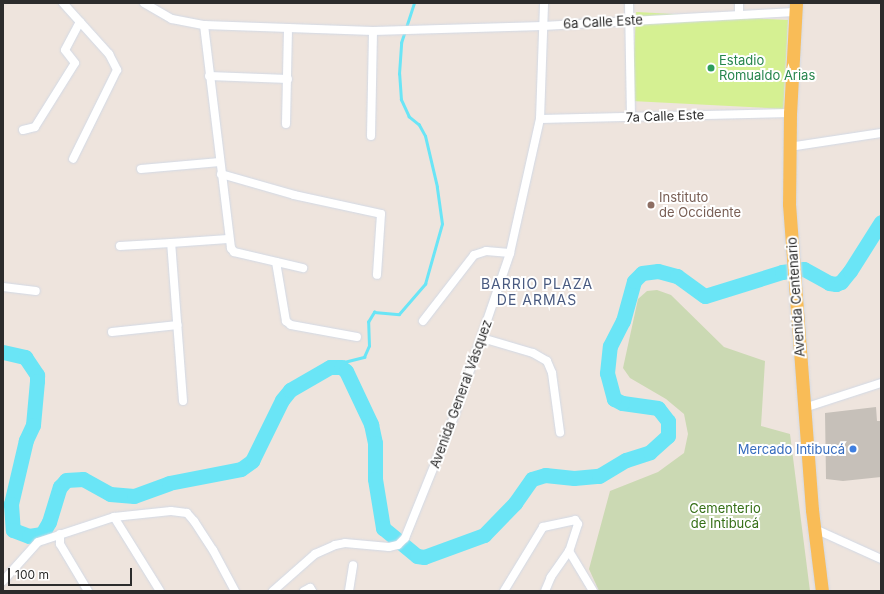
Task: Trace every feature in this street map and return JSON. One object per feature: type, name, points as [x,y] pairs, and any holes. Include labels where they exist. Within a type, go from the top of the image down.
[{"type":"main road","name":"Avenida Centenario","points":[[795,8],[790,113],[789,204],[804,408],[822,591]]},
{"type":"street","points":[[63,3],[109,54],[116,70],[73,159]]},
{"type":"street","name":"6a Calle Este","points":[[144,3],[172,19],[204,25],[373,31],[543,26],[739,14],[795,8]]},
{"type":"street","name":"Avenida General Vásquez","points":[[273,591],[315,554],[335,545],[345,543],[390,547],[398,545],[405,538],[455,414],[510,253],[540,119],[544,3]]},
{"type":"street","points":[[629,3],[631,117]]},
{"type":"street","points":[[739,3],[739,14]]},
{"type":"street","points":[[23,130],[35,127],[75,63],[65,50],[80,22]]},
{"type":"street","points":[[204,25],[228,239],[234,252],[303,268]]},
{"type":"street","points":[[286,124],[288,28]]},
{"type":"street","points":[[371,136],[373,31]]},
{"type":"street","points":[[210,76],[288,79]]},
{"type":"street","name":"7a Calle Este","points":[[540,119],[790,113]]},
{"type":"street","points":[[789,147],[881,133]]},
{"type":"street","points":[[141,169],[220,162]]},
{"type":"street","points":[[221,174],[294,195],[381,214],[377,275]]},
{"type":"street","points":[[120,246],[228,239]]},
{"type":"street","points":[[171,243],[183,401]]},
{"type":"street","points":[[423,321],[474,256],[486,251],[510,253]]},
{"type":"street","points":[[276,262],[286,321],[291,325],[357,337]]},
{"type":"street","points":[[3,287],[36,291]]},
{"type":"street","points":[[112,332],[178,325]]},
{"type":"street","points":[[482,338],[533,353],[547,361],[552,373],[560,432]]},
{"type":"street","points":[[804,408],[881,383]]},
{"type":"street","points":[[3,581],[38,542],[114,517],[171,511],[187,513],[213,550],[235,591]]},
{"type":"street","points":[[114,517],[160,591]]},
{"type":"street","points":[[504,591],[543,527],[577,522],[569,551],[551,577],[545,591]]},
{"type":"street","points":[[815,529],[881,559]]},
{"type":"street","points":[[60,534],[60,544],[88,591]]},
{"type":"street","points":[[569,551],[593,591]]},
{"type":"street","points":[[349,591],[353,565]]},
{"type":"street","points":[[304,591],[310,588],[312,591]]},
{"type":"green space","name":"Estadio Romualdo Arias","points":[[636,12],[788,20],[783,109],[632,101]]},
{"type":"green space","name":"Cementerio de Intibucá","points":[[657,290],[671,295],[724,347],[765,361],[761,426],[790,434],[810,591],[599,591],[589,569],[610,491],[658,472],[684,453],[688,434],[684,414],[666,399],[630,378],[623,368],[638,299],[647,291]]},
{"type":"building","name":"Mercado Intibucá","points":[[876,407],[877,421],[881,421],[881,477],[843,481],[826,479],[825,413]]},
{"type":"waterway","points":[[341,367],[344,362],[364,357],[369,346],[368,322],[374,312],[399,314],[425,284],[442,224],[437,187],[425,136],[419,125],[409,117],[401,100],[399,74],[401,43],[414,3]]},
{"type":"waterway","points":[[3,352],[25,357],[37,375],[33,425],[26,440],[11,504],[13,530],[29,536],[42,534],[49,522],[60,487],[66,480],[83,479],[110,494],[134,496],[169,483],[241,469],[252,461],[282,400],[290,390],[330,367],[341,367],[346,371],[371,424],[375,443],[375,479],[383,528],[417,556],[424,557],[484,535],[515,503],[532,479],[545,475],[574,478],[599,476],[626,460],[650,452],[668,436],[668,421],[658,408],[622,403],[614,399],[607,373],[610,346],[623,321],[634,281],[642,273],[658,271],[677,276],[705,296],[782,272],[804,269],[829,283],[836,284],[841,282],[850,271],[881,222]]},
{"type":"place","name":"Estadio Romualdo Arias","points":[[711,68]]},
{"type":"place","name":"Instituto de Occidente","points":[[651,205]]},
{"type":"place","name":"Mercado Intibucá","points":[[853,449]]},
{"type":"district","name":"BARRIO PLAZA DE ARMAS","points":[[537,292]]}]
